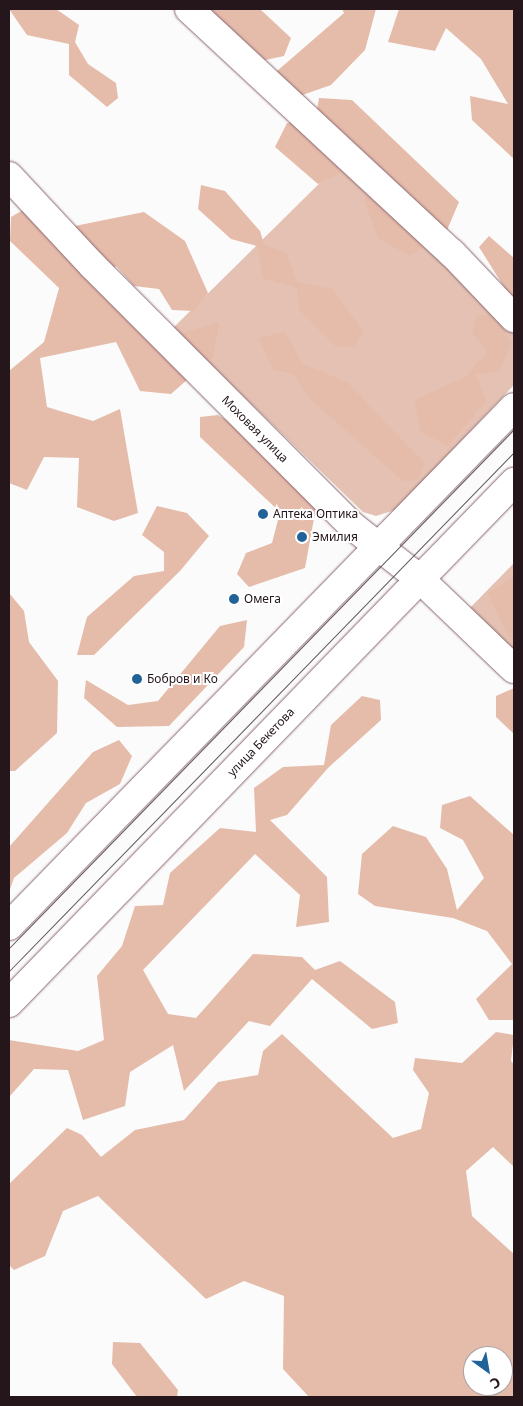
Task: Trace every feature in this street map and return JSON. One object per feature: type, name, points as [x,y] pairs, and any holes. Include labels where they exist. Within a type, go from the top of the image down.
[{"type":"main road","points":[[190,9],[452,254],[514,318]]},
{"type":"main road","name":"Моховая улица","points":[[9,176],[93,266],[350,525],[379,545],[420,579],[514,669]]},
{"type":"main road","points":[[9,926],[514,406]]},
{"type":"main road","name":"улица Бекетова","points":[[9,1003],[514,482]]},
{"type":"shaded area","points":[[9,9],[56,9],[79,25],[75,42],[88,64],[116,83],[118,98],[107,107],[69,75],[69,44],[27,35]]},
{"type":"shaded area","points":[[208,9],[260,9],[291,38],[284,56],[252,63]]},
{"type":"shaded area","points":[[342,9],[376,9],[365,50],[331,85],[291,99],[269,78],[344,13]]},
{"type":"shaded area","points":[[399,9],[514,9],[514,159],[472,120],[470,96],[508,104],[481,59],[446,28],[435,51],[388,42]]},
{"type":"shaded area","points":[[319,98],[352,100],[459,202],[447,230],[410,256],[378,238],[364,200],[383,179],[362,162],[318,184],[275,147],[287,123],[315,120]]},
{"type":"shaded area","points":[[341,162],[514,330],[514,385],[395,510],[376,516],[363,512],[173,328]]},
{"type":"shaded area","points":[[201,185],[225,191],[260,231],[264,244],[286,253],[297,282],[332,289],[363,331],[354,347],[335,346],[299,310],[297,288],[263,278],[257,246],[231,239],[198,209]]},
{"type":"shaded area","points":[[35,203],[65,228],[144,212],[185,241],[208,293],[194,311],[172,310],[159,289],[134,286],[116,266],[101,284],[157,341],[219,322],[213,357],[171,394],[140,391],[116,342],[40,358],[47,407],[93,421],[120,409],[138,513],[114,521],[77,507],[79,458],[44,457],[27,490],[9,483],[9,371],[44,342],[59,288],[10,241],[11,217]]},
{"type":"shaded area","points":[[489,236],[514,258],[514,303],[479,247]]},
{"type":"shaded area","points":[[494,314],[511,343],[500,371],[476,374],[486,401],[448,446],[420,431],[415,400],[467,376],[487,352],[472,332],[476,316]]},
{"type":"shaded area","points":[[285,332],[303,364],[348,383],[425,464],[417,480],[403,481],[308,397],[293,374],[273,369],[259,338]]},
{"type":"shaded area","points":[[218,415],[266,444],[317,502],[305,568],[249,587],[237,574],[246,553],[272,543],[280,512],[200,437],[200,417]]},
{"type":"shaded area","points":[[157,506],[187,513],[209,536],[180,571],[94,655],[77,655],[87,617],[134,576],[164,571],[164,552],[142,535]]},
{"type":"shaded area","points":[[514,563],[514,656],[468,610]]},
{"type":"shaded area","points":[[514,577],[514,642],[507,634],[488,593]]},
{"type":"shaded area","points":[[9,593],[24,611],[29,642],[58,681],[57,733],[15,771],[9,771]]},
{"type":"shaded area","points":[[247,620],[244,647],[169,726],[117,727],[84,698],[86,680],[128,705],[158,701],[220,626]]},
{"type":"shaded area","points":[[514,688],[514,734],[496,717],[496,696]]},
{"type":"shaded area","points":[[362,696],[380,700],[381,720],[328,768],[287,815],[270,820],[327,877],[329,922],[296,927],[300,895],[255,854],[143,970],[168,1014],[196,1018],[253,954],[302,957],[315,970],[340,961],[395,1002],[398,1023],[372,1029],[312,979],[270,1026],[249,1021],[184,1091],[173,1045],[130,1072],[125,1106],[83,1120],[68,1070],[34,1069],[9,1097],[9,1040],[78,1051],[104,1040],[97,976],[122,946],[135,906],[163,905],[170,873],[220,828],[256,832],[254,788],[283,767],[324,765],[331,725]]},
{"type":"shaded area","points":[[119,740],[132,756],[120,784],[86,803],[67,833],[14,878],[9,892],[9,847],[93,752]]},
{"type":"shaded area","points":[[470,796],[514,835],[514,1020],[489,1020],[476,999],[512,964],[487,931],[453,918],[375,906],[358,894],[362,854],[393,826],[426,837],[447,869],[457,910],[484,878],[463,840],[440,828],[442,805]]},
{"type":"shaded area","points":[[496,1032],[514,1035],[511,1061],[514,1064],[514,1167],[493,1147],[466,1171],[472,1216],[514,1254],[514,1397],[309,1397],[283,1369],[284,1296],[244,1281],[206,1299],[98,1196],[63,1211],[45,1256],[14,1270],[9,1265],[9,1184],[67,1128],[82,1135],[101,1157],[135,1130],[184,1120],[218,1082],[258,1075],[263,1051],[282,1034],[393,1138],[421,1129],[429,1093],[413,1070],[415,1058],[462,1063]]},
{"type":"shaded area","points":[[113,1342],[140,1343],[178,1390],[177,1397],[137,1397],[112,1364]]},
{"type":"tram line","points":[[9,948],[514,429]]},
{"type":"tram line","points":[[9,971],[514,452]]},
{"type":"place","name":"Аптека Оптика","points":[[263,514]]},
{"type":"place","name":"Эмилия","points":[[302,537]]},
{"type":"place","name":"Омега","points":[[234,599]]},
{"type":"place","name":"Бобров и Ко","points":[[137,679]]}]
